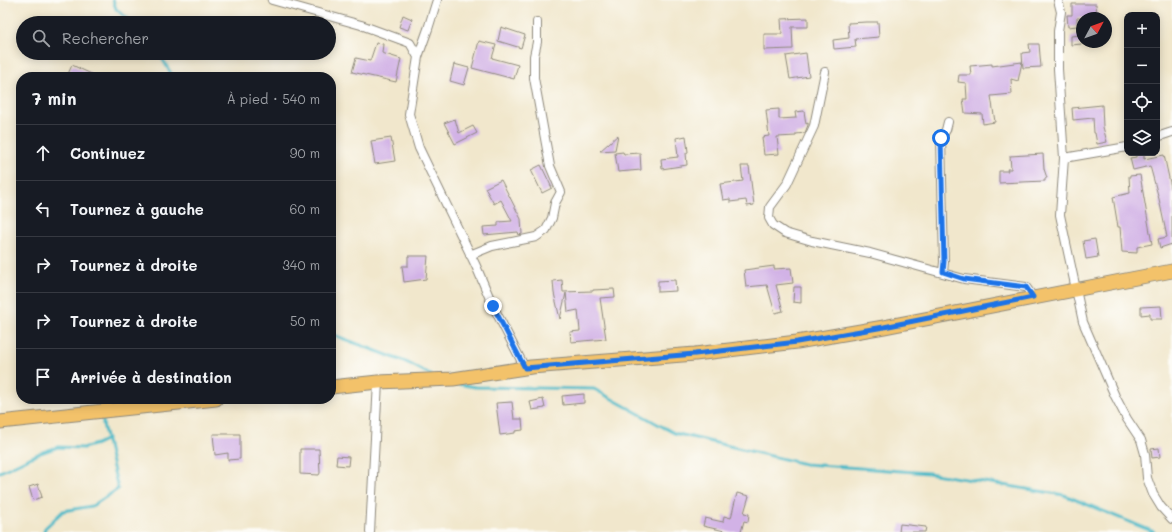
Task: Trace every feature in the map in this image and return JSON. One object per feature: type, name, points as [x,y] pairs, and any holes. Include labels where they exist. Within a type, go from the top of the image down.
[{"type":"main road","points":[[336,386],[378,382],[453,379],[525,368],[702,353],[797,342],[1172,271]]},
{"type":"main road","points":[[0,422],[169,404]]},
{"type":"street","points":[[272,0],[329,16]]},
{"type":"street","points":[[437,0],[418,57],[409,114],[419,148],[493,306],[525,368]]},
{"type":"street","points":[[1058,0],[1061,12],[1058,31],[1058,69],[1064,158],[1060,215],[1083,322],[1127,419],[1141,440],[1145,454],[1147,478],[1153,494],[1172,519]]},
{"type":"street","points":[[336,18],[361,25],[410,43],[418,57]]},
{"type":"street","points":[[470,255],[492,246],[536,237],[546,230],[552,218],[555,203],[561,192],[550,166],[534,78],[537,22]]},
{"type":"street","points":[[825,72],[814,126],[787,184],[770,207],[769,218],[773,225],[785,233],[812,241],[870,253],[964,279],[1026,287],[1033,297]]},
{"type":"street","points":[[943,272],[941,138],[946,130],[948,122]]},
{"type":"street","points":[[1160,136],[1172,132]]},
{"type":"street","points":[[1064,158],[1124,148]]},
{"type":"street","points":[[370,532],[378,382]]},
{"type":"building","points":[[1072,4],[1096,4],[1097,12],[1076,12],[1076,26],[1068,27],[1067,15],[1072,15]]},
{"type":"building","points":[[403,15],[412,19],[408,30],[399,27]]},
{"type":"building","points":[[808,18],[808,27],[792,27],[793,49],[764,50],[764,34],[782,34],[781,19]]},
{"type":"building","points":[[878,22],[879,37],[855,39],[856,47],[834,49],[833,40],[849,38],[848,23]]},
{"type":"building","points":[[501,27],[525,35],[521,48],[498,41]]},
{"type":"building","points":[[1071,36],[1076,36],[1076,45],[1071,45]]},
{"type":"building","points":[[479,41],[496,45],[492,58],[518,65],[514,79],[472,68]]},
{"type":"building","points":[[376,43],[383,44],[382,53],[401,59],[396,82],[352,72],[356,58],[370,61]]},
{"type":"building","points":[[1029,44],[1039,44],[1041,67],[1023,68],[1022,53],[1030,52]]},
{"type":"building","points":[[806,53],[809,76],[790,79],[786,56]]},
{"type":"building","points":[[1022,62],[1018,81],[1011,79],[1012,94],[991,96],[995,122],[983,124],[982,114],[965,113],[963,99],[967,99],[966,83],[958,82],[959,75],[971,75],[970,66],[992,64],[992,66]]},
{"type":"building","points":[[454,64],[469,68],[464,85],[450,81]]},
{"type":"building","points":[[72,65],[87,72],[69,72]]},
{"type":"building","points":[[1102,105],[1103,127],[1107,142],[1097,144],[1094,133],[1093,118],[1073,120],[1072,108]]},
{"type":"building","points":[[779,109],[779,119],[796,118],[795,112],[804,111],[806,124],[808,123],[808,125],[805,133],[796,134],[796,136],[777,137],[779,154],[764,155],[762,137],[769,136],[766,110]]},
{"type":"building","points":[[455,119],[459,133],[473,126],[477,133],[455,144],[444,123]]},
{"type":"building","points":[[618,135],[615,150],[600,151]]},
{"type":"building","points":[[686,136],[688,152],[686,153],[687,165],[662,169],[661,159],[678,157],[676,138]]},
{"type":"building","points":[[391,138],[395,161],[375,164],[371,141]]},
{"type":"building","points":[[623,152],[624,154],[640,153],[641,170],[618,172],[615,153]]},
{"type":"building","points":[[1043,154],[1044,169],[1047,178],[1045,178],[1045,181],[999,183],[999,171],[1008,171],[1007,169],[1011,169],[1010,156]]},
{"type":"building","points":[[1164,155],[1172,192],[1172,244],[1160,248],[1158,239],[1167,237],[1159,199],[1150,166],[1133,170],[1130,158],[1144,156],[1144,159]]},
{"type":"building","points":[[541,165],[552,188],[542,193],[531,170]]},
{"type":"building","points":[[741,166],[749,166],[754,205],[747,206],[746,200],[730,202],[730,199],[723,200],[720,184],[743,181]]},
{"type":"building","points":[[1140,175],[1152,244],[1137,247],[1137,253],[1122,252],[1120,227],[1118,227],[1113,197],[1130,193],[1129,176]]},
{"type":"building","points":[[501,180],[521,219],[522,234],[519,235],[518,232],[484,235],[483,227],[498,226],[498,222],[512,221],[501,200],[494,204],[485,188]]},
{"type":"building","points":[[1095,239],[1098,257],[1086,259],[1083,241]]},
{"type":"building","points":[[408,256],[428,256],[426,279],[404,282],[402,266],[408,266]]},
{"type":"building","points":[[774,266],[774,269],[791,268],[793,283],[776,285],[783,311],[775,313],[767,285],[746,287],[744,270]]},
{"type":"building","points":[[562,280],[563,292],[614,289],[615,297],[600,298],[606,339],[571,342],[570,332],[580,331],[578,310],[568,312],[566,293],[560,319],[553,281]]},
{"type":"building","points":[[675,280],[676,291],[658,292],[658,281]]},
{"type":"building","points":[[794,287],[801,287],[801,303],[793,302]]},
{"type":"building","points":[[1161,306],[1162,319],[1150,319],[1150,314],[1141,315],[1141,307]]},
{"type":"building","points":[[584,394],[584,403],[563,405],[562,396]]},
{"type":"building","points":[[543,399],[545,408],[532,410],[530,402]]},
{"type":"building","points":[[512,402],[514,419],[522,419],[523,430],[515,431],[515,433],[500,435],[496,403]]},
{"type":"building","points":[[213,434],[240,434],[240,459],[228,460],[228,453],[215,455]]},
{"type":"building","points":[[1159,448],[1160,457],[1152,458],[1151,449]]},
{"type":"building","points":[[300,449],[319,449],[319,475],[300,474]]},
{"type":"building","points":[[337,456],[349,457],[348,466],[336,465]]},
{"type":"building","points":[[38,484],[42,497],[33,500],[29,487]]},
{"type":"building","points":[[737,493],[749,496],[744,513],[749,514],[748,522],[744,521],[741,532],[729,532],[703,526],[705,518],[723,522],[724,516],[731,518]]},
{"type":"building","points":[[900,524],[926,527],[925,532],[899,532]]},
{"type":"waterway","points":[[113,0],[116,9],[124,16]]},
{"type":"waterway","points":[[163,60],[170,72]]},
{"type":"waterway","points":[[336,336],[408,363],[431,375]]},
{"type":"waterway","points":[[457,384],[475,387],[594,389],[674,433],[805,464],[928,473],[1064,495],[1154,532]]},
{"type":"waterway","points":[[44,532],[45,528],[63,511],[92,506],[118,489],[103,424],[103,415]]},
{"type":"waterway","points":[[0,472],[40,453],[58,447],[83,448],[107,439]]},
{"type":"route","points":[[493,306],[525,368],[695,354],[797,342],[884,327],[1033,297],[1026,287],[964,279],[943,272],[941,138]]}]
